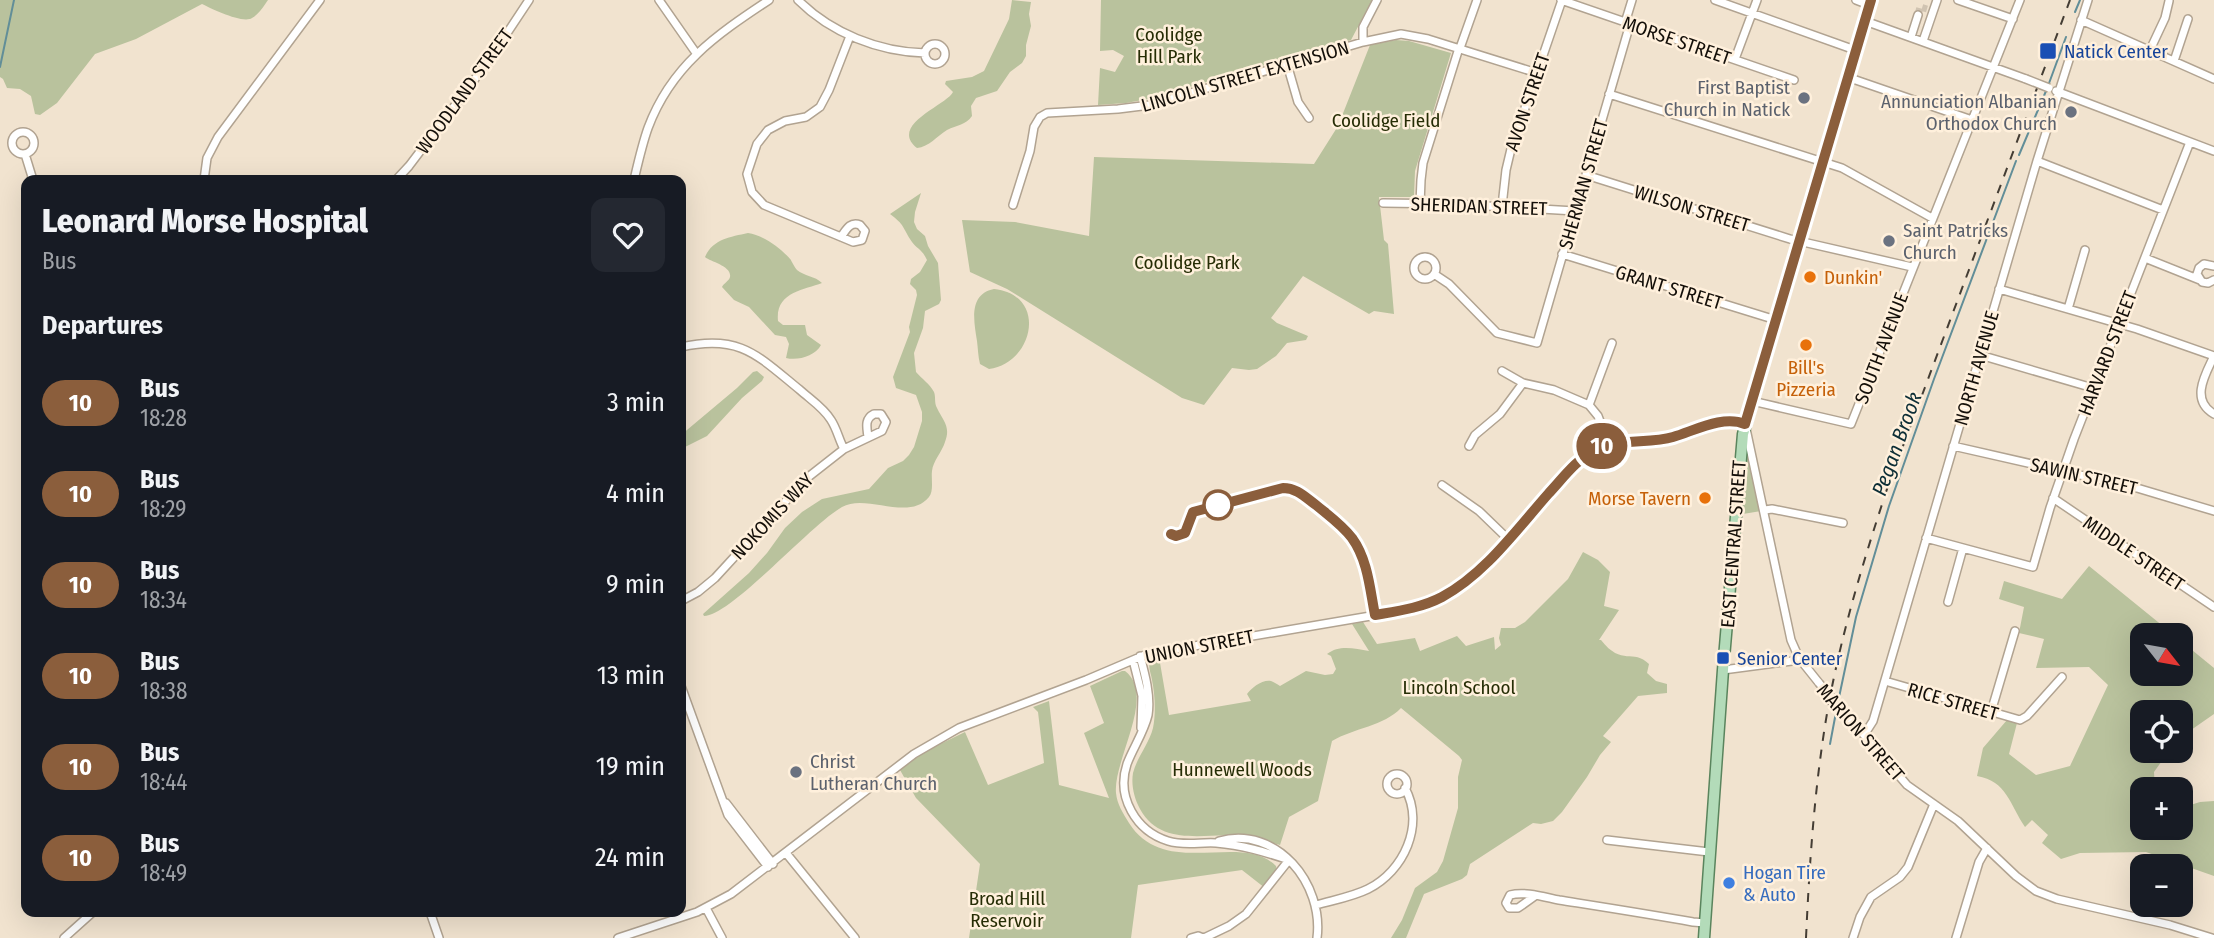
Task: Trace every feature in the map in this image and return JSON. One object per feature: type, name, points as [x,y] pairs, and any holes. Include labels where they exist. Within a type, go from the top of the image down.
[{"type":"main road","name":"EAST CENTRAL STREET","points":[[1704,938],[1740,456],[1745,424],[1870,2]]},
{"type":"street","points":[[205,175],[207,159],[218,137],[320,0]]},
{"type":"street","name":"WOODLAND STREET","points":[[401,175],[484,67],[529,0]]},
{"type":"street","points":[[659,0],[696,53]]},
{"type":"street","points":[[635,175],[646,134],[657,107],[678,74],[696,53],[725,29],[769,0]]},
{"type":"street","points":[[798,0],[818,17],[850,36],[887,49],[925,54]]},
{"type":"street","points":[[1363,42],[1363,27],[1377,0]]},
{"type":"street","points":[[1420,204],[1423,163],[1477,0]]},
{"type":"street","name":"SHERMAN STREET","points":[[1434,274],[1449,284],[1497,333],[1537,343],[1609,94],[1632,0]]},
{"type":"street","points":[[1715,0],[1855,50]]},
{"type":"street","points":[[1735,60],[1757,0]]},
{"type":"street","points":[[1856,0],[1870,2]]},
{"type":"street","points":[[1923,41],[1930,9],[1937,0]]},
{"type":"street","points":[[1958,0],[2013,19]]},
{"type":"street","name":"SOUTH AVENUE","points":[[1752,401],[1851,424],[2020,0]]},
{"type":"street","name":"NORTH AVENUE","points":[[1864,735],[1873,722],[2037,161],[2088,0]]},
{"type":"street","name":"MORSE STREET","points":[[1565,1],[1794,80]]},
{"type":"street","name":"AVON STREET","points":[[1502,206],[1508,160],[1565,1]]},
{"type":"street","points":[[2150,50],[2165,18],[2169,1]]},
{"type":"street","points":[[1910,37],[1918,15]]},
{"type":"street","points":[[2174,61],[2188,19]]},
{"type":"street","points":[[2081,20],[2214,79]]},
{"type":"street","points":[[1864,21],[2214,150]]},
{"type":"street","name":"LINCOLN STREET EXTENSION","points":[[1013,205],[1030,151],[1034,127],[1044,114],[1050,112],[1118,110],[1150,105],[1363,42],[1407,34],[1537,73]]},
{"type":"street","points":[[841,237],[764,205],[752,192],[747,174],[757,144],[768,130],[785,121],[806,117],[820,107],[850,36]]},
{"type":"street","points":[[1287,64],[1298,102],[1309,118]]},
{"type":"street","points":[[1847,77],[1972,120]]},
{"type":"street","points":[[1609,94],[1822,161],[1854,174],[1932,218]]},
{"type":"street","name":"HARVARD STREET","points":[[1963,548],[2033,567],[2062,472],[2190,142]]},
{"type":"street","points":[[26,153],[32,175]]},
{"type":"street","points":[[2037,161],[2163,210]]},
{"type":"street","name":"WILSON STREET","points":[[1586,175],[1798,241],[1912,267]]},
{"type":"street","name":"SHERIDAN STREET","points":[[1383,203],[1575,211]]},
{"type":"street","points":[[2068,309],[2085,250]]},
{"type":"street","name":"GRANT STREET","points":[[1562,254],[1776,320]]},
{"type":"street","points":[[2145,258],[2208,283],[2214,280]]},
{"type":"street","points":[[2200,280],[2198,270],[2201,265],[2207,263],[2214,267]]},
{"type":"street","points":[[1999,289],[2119,324],[2214,356],[2200,391],[2204,406],[2214,414]]},
{"type":"street","points":[[686,346],[709,342],[726,343],[757,355],[827,413],[844,449]]},
{"type":"street","points":[[1589,405],[1612,343]]},
{"type":"street","points":[[1980,355],[2094,388]]},
{"type":"street","points":[[1502,371],[1523,383],[1554,390],[1589,405],[1598,416],[1609,444]]},
{"type":"street","points":[[1469,446],[1475,435],[1500,414],[1523,383]]},
{"type":"street","name":"UNION STREET","points":[[686,915],[706,908],[739,889],[883,777],[940,737],[970,723],[1158,651],[1417,607],[1459,586],[1508,539],[1580,460],[1597,449],[1609,444],[1660,440],[1728,421],[1745,424]]},
{"type":"street","name":"MARION STREET","points":[[1745,424],[1793,646],[1819,682],[1907,785],[1958,821],[2023,882],[2043,894],[2212,938]]},
{"type":"street","name":"NOKOMIS WAY","points":[[686,598],[710,583],[800,485],[844,449],[868,436]]},
{"type":"street","name":"SAWIN STREET","points":[[1954,446],[2137,488],[2214,511]]},
{"type":"street","points":[[1442,485],[1479,511],[1508,539]]},
{"type":"street","name":"MIDDLE STREET","points":[[2053,498],[2214,607]]},
{"type":"street","points":[[1765,510],[1772,509],[1843,523]]},
{"type":"street","points":[[1926,538],[1963,548],[1948,601]]},
{"type":"street","points":[[1991,712],[2015,631]]},
{"type":"street","points":[[1723,670],[1792,661],[1799,657]]},
{"type":"street","points":[[1137,658],[1142,696],[1141,732],[1126,768],[1124,782],[1126,796],[1135,817],[1153,834],[1168,841],[1184,844],[1215,843],[1261,850],[1289,860],[1306,880],[1316,905],[1317,938]]},
{"type":"street","name":"RICE STREET","points":[[1885,681],[2022,719],[2062,677]]},
{"type":"street","points":[[686,699],[721,797],[770,865]]},
{"type":"street","points":[[1316,905],[1366,891],[1384,879],[1397,865],[1407,848],[1413,820],[1411,800],[1405,789]]},
{"type":"street","points":[[1853,938],[1871,897],[1900,877],[1908,867],[1934,804]]},
{"type":"street","points":[[1607,840],[1709,852]]},
{"type":"street","points":[[1956,938],[1979,862],[1987,848]]},
{"type":"street","points":[[786,853],[855,938]]},
{"type":"street","points":[[1191,938],[1203,938],[1229,926],[1246,914],[1289,860]]},
{"type":"street","points":[[1535,896],[1705,923]]},
{"type":"street","points":[[706,908],[722,938]]},
{"type":"street","points":[[64,938],[87,917]]},
{"type":"street","points":[[431,917],[439,938]]},
{"type":"street","name":"UNION STREET","points":[[618,938],[680,917]]},
{"type":"green space","points":[[0,0],[268,0],[257,14],[248,19],[227,15],[202,4],[136,39],[95,54],[57,103],[40,115],[35,114],[31,96],[20,89],[7,88],[0,77]]},
{"type":"green space","points":[[1012,0],[1031,2],[1031,26],[1026,56],[1022,63],[1010,72],[997,91],[976,98],[971,106],[972,116],[967,121],[917,148],[910,140],[910,131],[914,124],[953,92],[945,84],[946,81],[972,77],[984,71],[1009,19]]},
{"type":"green space","name":"Coolidge Hill Park","points":[[1101,0],[1372,0],[1351,40],[1148,99],[1098,105],[1100,68],[1115,72],[1124,56],[1113,50],[1100,51]]},
{"type":"green space","name":"Coolidge Park","points":[[1396,40],[1451,53],[1415,171],[1414,197],[1379,197],[1384,240],[1388,244],[1394,314],[1374,311],[1369,314],[1303,276],[1271,318],[1308,336],[1306,340],[1287,343],[1276,356],[1257,369],[1232,368],[1204,405],[1182,398],[1007,289],[970,272],[962,220],[1015,222],[1089,236],[1094,157],[1314,164],[1338,126],[1370,45]]},
{"type":"green space","points":[[921,193],[914,222],[925,236],[938,263],[941,300],[939,304],[925,311],[923,328],[914,353],[916,372],[934,392],[936,406],[947,432],[944,446],[933,467],[931,494],[921,504],[910,507],[863,503],[842,507],[733,601],[717,612],[704,616],[703,614],[749,573],[785,528],[802,512],[822,499],[869,489],[888,468],[903,461],[914,447],[922,412],[916,395],[896,388],[893,377],[910,332],[917,295],[910,284],[911,279],[920,272],[927,260],[901,224],[890,214]]},
{"type":"green space","points":[[748,233],[771,243],[787,255],[797,270],[822,283],[792,294],[781,304],[778,311],[778,321],[783,325],[805,325],[807,335],[821,345],[810,355],[786,358],[789,344],[786,337],[775,335],[749,307],[734,300],[722,287],[729,280],[728,270],[705,257],[717,243]]},
{"type":"green space","points":[[994,289],[1011,294],[1023,303],[1029,329],[1016,355],[1004,364],[989,369],[980,364],[975,310],[980,297]]},
{"type":"green space","points":[[757,371],[764,377],[762,381],[742,398],[707,436],[686,446],[686,431]]},
{"type":"green space","points":[[1749,456],[1761,511],[1743,514],[1747,458]]},
{"type":"green space","name":"Lincoln School","points":[[1583,552],[1598,560],[1610,572],[1604,606],[1619,610],[1599,640],[1615,653],[1643,659],[1649,664],[1647,673],[1656,681],[1667,684],[1667,693],[1638,696],[1603,736],[1611,742],[1553,821],[1533,823],[1470,864],[1467,875],[1462,879],[1424,894],[1406,938],[1391,938],[1402,920],[1415,888],[1437,872],[1443,861],[1458,808],[1458,777],[1462,760],[1401,708],[1386,719],[1332,741],[1318,801],[1289,817],[1280,845],[1238,836],[1184,836],[1171,833],[1159,829],[1140,809],[1132,778],[1154,722],[1153,686],[1149,667],[1151,659],[1159,657],[1169,715],[1251,701],[1247,694],[1264,681],[1280,686],[1306,671],[1333,674],[1336,669],[1331,656],[1327,654],[1342,648],[1369,651],[1352,624],[1363,622],[1377,644],[1415,638],[1420,651],[1457,636],[1466,646],[1494,637],[1495,650],[1501,645],[1501,628],[1515,628],[1525,622],[1568,579]]},
{"type":"green space","points":[[2089,566],[2159,623],[2130,623],[2130,686],[2193,686],[2193,651],[2214,668],[2214,714],[2193,729],[2193,700],[2130,700],[2130,763],[2160,763],[2154,772],[2154,777],[2130,777],[2130,840],[2193,840],[2193,804],[2214,801],[2214,876],[2193,869],[2193,854],[2080,853],[2061,859],[2042,843],[2048,835],[2032,820],[2025,827],[2007,795],[1995,783],[1977,776],[1983,748],[2007,720],[2017,723],[2009,754],[2036,775],[2070,766],[2108,685],[2089,667],[2036,668],[2044,639],[2019,633],[2024,607],[1999,599],[2004,581],[2062,599]]},
{"type":"green space","name":"Hunnewell Woods","points":[[1122,671],[1134,682],[1137,696],[1116,793],[1129,823],[1144,840],[1162,849],[1261,856],[1276,866],[1277,871],[1265,888],[1242,870],[1138,885],[1131,938],[969,938],[980,864],[916,798],[900,770],[926,751],[965,732],[988,785],[1044,763],[1038,712],[1033,707],[1049,701],[1059,785],[1109,798],[1084,733],[1104,723],[1090,686]]},
{"type":"waterway","points":[[0,67],[14,0]]},
{"type":"waterway","name":"Pegan Brook","points":[[2075,12],[2080,0]]},
{"type":"waterway","name":"Pegan Brook","points":[[2048,86],[2066,37]]},
{"type":"waterway","name":"Pegan Brook","points":[[2019,155],[2046,91]]},
{"type":"waterway","name":"Pegan Brook","points":[[1838,702],[1856,617],[1889,506],[2016,161]]},
{"type":"waterway","name":"Pegan Brook","points":[[1830,744],[1837,707]]},
{"type":"tunnel","points":[[1918,15],[1920,7],[1927,9]]},
{"type":"railway","points":[[1806,938],[1822,746],[1833,680],[1858,582],[1888,486],[2070,0]]},
{"type":"bus line","name":"10","points":[[1171,534],[1176,536],[1185,533],[1193,512],[1283,488],[1292,489],[1351,536],[1364,562],[1375,615],[1400,611],[1433,601],[1467,580],[1573,467],[1597,449],[1609,444],[1660,440],[1728,421],[1745,424],[1871,0]]},
{"type":"place","name":"Natick Center","points":[[2048,51]]},
{"type":"place","name":"First Baptist Church in Natick","points":[[1804,98]]},
{"type":"place","name":"Annunciation Albanian Orthodox Church","points":[[2071,112]]},
{"type":"place","name":"Saint Patricks Church","points":[[1889,241]]},
{"type":"place","name":"Dunkin'","points":[[1810,277]]},
{"type":"place","name":"Bill's Pizzeria","points":[[1806,345]]},
{"type":"place","name":"Morse Tavern","points":[[1705,498]]},
{"type":"place","name":"Senior Center","points":[[1723,658]]},
{"type":"place","name":"Christ Lutheran Church","points":[[796,772]]},
{"type":"place","name":"Hogan Tire & Auto","points":[[1729,883]]},
{"type":"park label","name":"Coolidge Field","points":[[1386,120]]},
{"type":"park label","name":"Broad Hill Reservoir","points":[[1007,909]]}]
